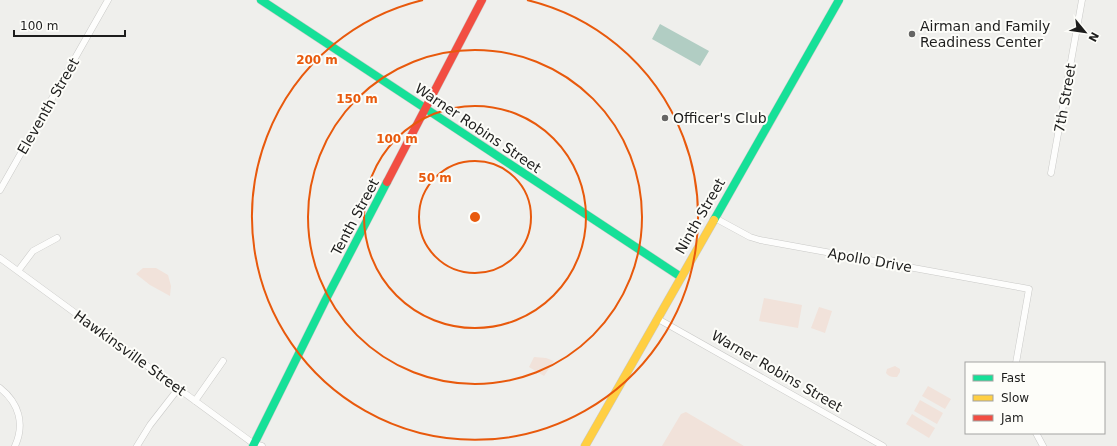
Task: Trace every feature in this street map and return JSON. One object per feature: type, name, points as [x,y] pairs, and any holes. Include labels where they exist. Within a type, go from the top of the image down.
[{"type":"street","name":"Eleventh Street","points":[[0,190],[108,0]]},
{"type":"street","name":"Warner Robins Street","points":[[261,0],[681,277]]},
{"type":"street","name":"Tenth Street","points":[[256,445],[326,301],[482,0]]},
{"type":"street","name":"Ninth Street","points":[[585,446],[839,0]]},
{"type":"street","name":"7th Street","points":[[1051,173],[1082,0]]},
{"type":"street","name":"Apollo Drive","points":[[714,218],[750,237],[760,240],[1029,288],[1016,362]]},
{"type":"street","points":[[18,271],[33,251],[57,238]]},
{"type":"street","name":"Hawkinsville Street","points":[[0,258],[256,445]]},
{"type":"street","name":"Warner Robins Street","points":[[658,319],[883,446]]},
{"type":"street","points":[[195,401],[223,361]]},
{"type":"street","points":[[0,388],[13,401],[21,420],[20,432],[15,446]]},
{"type":"street","points":[[137,446],[150,425],[178,388]]},
{"type":"street","points":[[1037,434],[1043,446]]},
{"type":"shaded area","points":[[660,24],[709,51],[700,66],[652,39]]},
{"type":"shaded area","points":[[143,268],[156,268],[168,275],[171,286],[170,296],[150,285],[136,274]]},
{"type":"shaded area","points":[[764,298],[802,305],[798,328],[759,321]]},
{"type":"shaded area","points":[[819,307],[832,311],[825,333],[811,328]]},
{"type":"shaded area","points":[[534,357],[546,358],[554,361],[544,376],[529,367]]},
{"type":"shaded area","points":[[895,366],[900,369],[897,377],[892,377],[886,373],[887,369]]},
{"type":"shaded area","points":[[928,386],[951,399],[945,409],[922,396]]},
{"type":"shaded area","points":[[920,400],[943,413],[937,424],[914,411]]},
{"type":"shaded area","points":[[686,412],[744,446],[662,446],[681,414]]},
{"type":"shaded area","points":[[912,414],[935,428],[929,438],[906,424]]},
{"type":"traffic: fast","points":[[261,0],[681,277]]},
{"type":"traffic: fast","points":[[714,220],[839,0]]},
{"type":"traffic: fast","points":[[253,446],[325,301],[387,182]]},
{"type":"traffic: slow","points":[[585,446],[714,220]]},
{"type":"traffic: jam","points":[[387,182],[482,0]]},
{"type":"place","name":"Airman and Family Readiness Center","points":[[912,34]]},
{"type":"place","name":"Officer's Club","points":[[665,118]]}]
